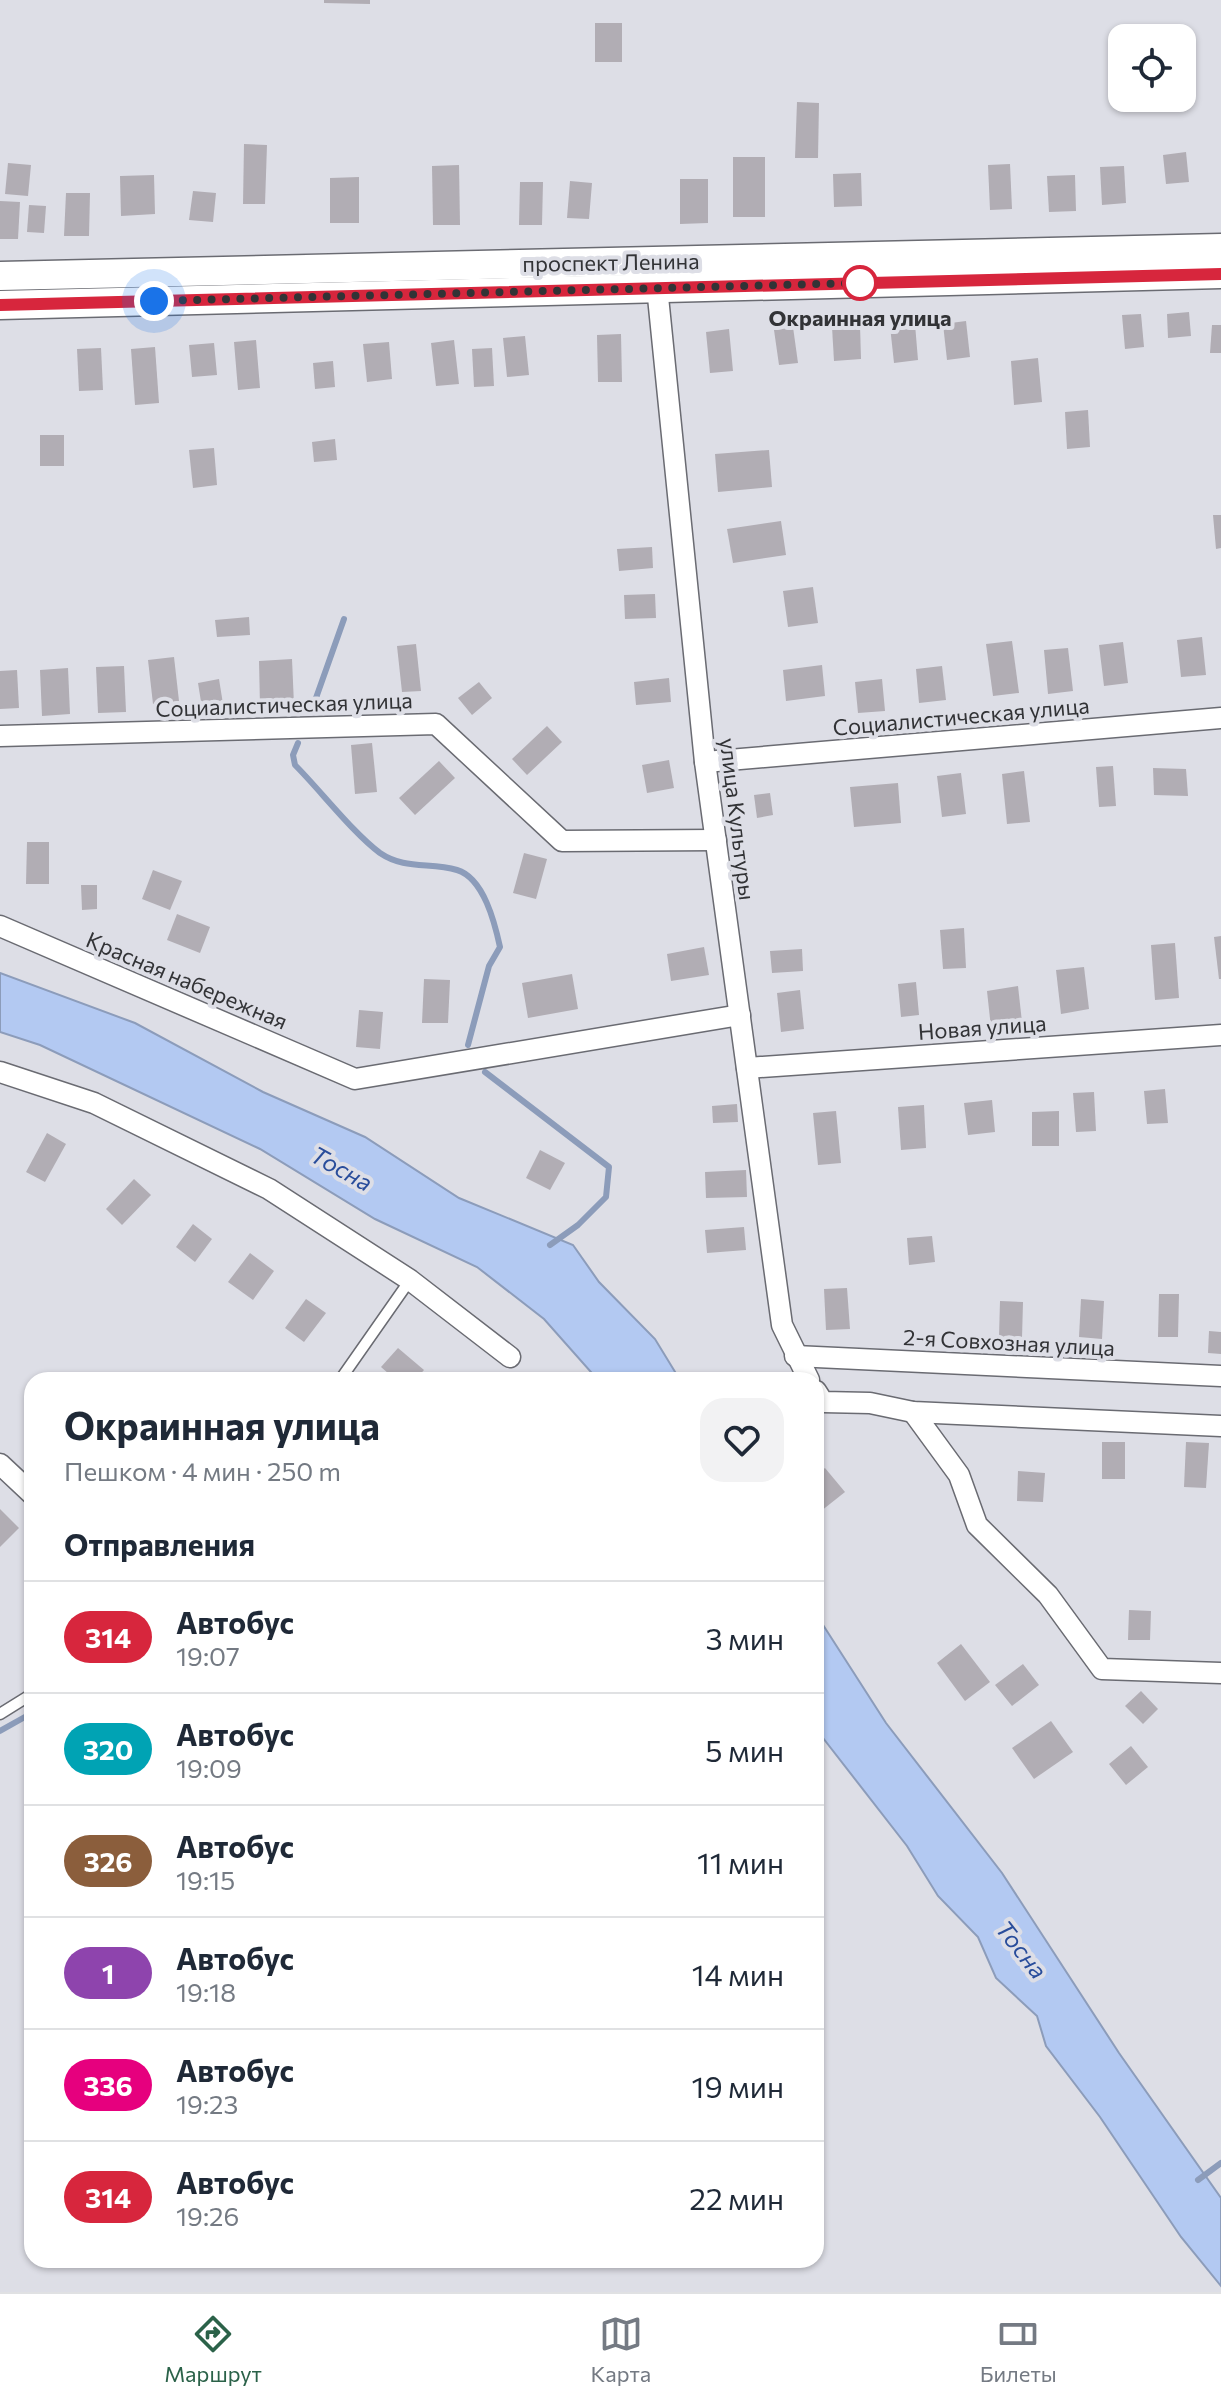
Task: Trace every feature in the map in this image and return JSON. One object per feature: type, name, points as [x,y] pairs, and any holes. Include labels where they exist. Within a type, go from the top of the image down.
[{"type":"main road","name":"проспект Ленина","points":[[0,305],[1221,248]]},
{"type":"main road","name":"проспект Ленина","points":[[0,276],[1221,274]]},
{"type":"street","name":"улица Культуры","points":[[656,275],[705,762],[782,1325],[805,1372]]},
{"type":"street","name":"Социалистическая улица","points":[[705,762],[1221,718]]},
{"type":"street","name":"Социалистическая улица","points":[[0,736],[436,724],[562,841],[716,840]]},
{"type":"street","name":"Красная набережная","points":[[0,926],[355,1079],[740,1015]]},
{"type":"street","name":"Новая улица","points":[[747,1068],[1221,1035]]},
{"type":"street","points":[[0,1072],[94,1103],[256,1183],[410,1280],[510,1357]]},
{"type":"street","name":"2-я Совхозная улица","points":[[795,1356],[1221,1376]]},
{"type":"street","points":[[824,1402],[870,1403],[913,1412],[1221,1426]]},
{"type":"street","points":[[913,1412],[959,1475],[977,1525],[1048,1595],[1102,1669],[1221,1673]]},
{"type":"street","points":[[0,1464],[24,1486]]},
{"type":"lane","points":[[346,1372],[410,1280]]},
{"type":"lane","points":[[0,1714],[24,1699]]},
{"type":"water","name":"Тосна","points":[[0,973],[135,1023],[263,1092],[365,1137],[459,1198],[573,1245],[599,1282],[655,1339],[675,1372],[591,1372],[544,1319],[477,1267],[375,1219],[260,1149],[40,1045],[0,1032]]},
{"type":"water","name":"Тосна","points":[[824,1626],[886,1723],[1002,1873],[1119,2053],[1221,2198],[1221,2286],[1181,2237],[1100,2117],[1046,2046],[1037,2016],[996,1978],[978,1937],[938,1896],[907,1846],[824,1739]]},
{"type":"building","points":[[324,0],[370,0],[370,4],[324,3]]},
{"type":"building","points":[[595,23],[622,23],[622,62],[595,62]]},
{"type":"building","points":[[797,102],[819,103],[818,158],[795,158]]},
{"type":"building","points":[[244,144],[267,145],[265,204],[243,204]]},
{"type":"building","points":[[1186,152],[1189,182],[1166,184],[1163,155]]},
{"type":"building","points":[[733,157],[765,157],[765,217],[733,217]]},
{"type":"building","points":[[8,163],[31,165],[28,196],[5,194]]},
{"type":"building","points":[[1010,164],[1012,209],[990,210],[988,165]]},
{"type":"building","points":[[459,165],[460,225],[433,225],[432,166]]},
{"type":"building","points":[[1124,166],[1126,203],[1102,205],[1100,167]]},
{"type":"building","points":[[861,173],[862,206],[834,207],[833,174]]},
{"type":"building","points":[[154,175],[155,214],[121,216],[120,176]]},
{"type":"building","points":[[1075,175],[1076,211],[1049,212],[1047,176]]},
{"type":"building","points":[[359,177],[359,223],[330,223],[330,178]]},
{"type":"building","points":[[680,179],[708,179],[708,223],[680,224]]},
{"type":"building","points":[[570,181],[592,183],[589,219],[567,218]]},
{"type":"building","points":[[520,182],[543,182],[542,225],[519,225]]},
{"type":"building","points":[[193,191],[216,193],[213,222],[189,220]]},
{"type":"building","points":[[66,193],[90,193],[89,236],[64,236]]},
{"type":"building","points":[[0,201],[20,202],[18,239],[0,239]]},
{"type":"building","points":[[29,205],[46,206],[44,233],[27,232]]},
{"type":"building","points":[[1189,312],[1191,336],[1168,338],[1167,314]]},
{"type":"building","points":[[1141,314],[1144,347],[1125,349],[1122,315]]},
{"type":"building","points":[[966,321],[970,357],[947,360],[943,324]]},
{"type":"building","points":[[915,324],[918,360],[894,363],[890,326]]},
{"type":"building","points":[[860,325],[861,359],[834,361],[832,327]]},
{"type":"building","points":[[1212,325],[1221,325],[1221,353],[1210,353]]},
{"type":"building","points":[[793,327],[798,363],[779,365],[774,330]]},
{"type":"building","points":[[729,329],[733,371],[710,373],[706,332]]},
{"type":"building","points":[[621,334],[622,382],[598,382],[597,335]]},
{"type":"building","points":[[525,336],[529,375],[507,377],[503,338]]},
{"type":"building","points":[[256,340],[260,388],[238,390],[234,342]]},
{"type":"building","points":[[454,340],[459,384],[436,386],[431,343]]},
{"type":"building","points":[[389,342],[392,379],[367,382],[363,344]]},
{"type":"building","points":[[214,343],[217,375],[192,377],[189,345]]},
{"type":"building","points":[[155,347],[159,403],[135,405],[131,349]]},
{"type":"building","points":[[101,348],[103,390],[79,391],[77,349]]},
{"type":"building","points":[[492,348],[494,386],[474,387],[472,349]]},
{"type":"building","points":[[1038,358],[1042,402],[1014,405],[1011,361]]},
{"type":"building","points":[[333,361],[335,387],[315,389],[313,363]]},
{"type":"building","points":[[1088,410],[1090,447],[1067,449],[1065,412]]},
{"type":"building","points":[[40,435],[64,435],[64,466],[40,466]]},
{"type":"building","points":[[335,439],[337,460],[314,462],[312,442]]},
{"type":"building","points":[[214,448],[217,485],[193,488],[189,450]]},
{"type":"building","points":[[769,450],[772,487],[718,492],[715,454]]},
{"type":"building","points":[[1213,515],[1221,515],[1221,548],[1216,549]]},
{"type":"building","points":[[781,521],[786,555],[733,563],[727,529]]},
{"type":"building","points":[[652,547],[653,568],[619,571],[617,549]]},
{"type":"building","points":[[813,587],[818,623],[788,627],[783,591]]},
{"type":"building","points":[[655,594],[656,618],[625,619],[624,595]]},
{"type":"building","points":[[249,617],[250,635],[217,637],[215,620]]},
{"type":"building","points":[[1202,637],[1206,675],[1181,677],[1177,640]]},
{"type":"building","points":[[1012,641],[1019,693],[993,696],[986,644]]},
{"type":"building","points":[[1123,642],[1128,683],[1104,686],[1099,645]]},
{"type":"building","points":[[416,644],[421,691],[402,692],[397,646]]},
{"type":"building","points":[[1068,648],[1073,691],[1048,694],[1044,650]]},
{"type":"building","points":[[174,657],[179,701],[153,704],[148,660]]},
{"type":"building","points":[[292,659],[294,705],[260,706],[259,661]]},
{"type":"building","points":[[822,665],[825,696],[786,701],[783,670]]},
{"type":"building","points":[[124,666],[126,712],[98,713],[96,667]]},
{"type":"building","points":[[942,666],[946,700],[919,703],[916,669]]},
{"type":"building","points":[[68,668],[70,714],[42,716],[40,670]]},
{"type":"building","points":[[17,670],[19,708],[0,709],[0,671]]},
{"type":"building","points":[[669,678],[671,702],[636,705],[634,682]]},
{"type":"building","points":[[219,679],[223,704],[202,708],[198,683]]},
{"type":"building","points":[[882,679],[885,711],[858,713],[855,682]]},
{"type":"building","points":[[479,682],[492,698],[472,715],[458,698]]},
{"type":"building","points":[[547,726],[562,742],[527,775],[512,759]]},
{"type":"building","points":[[372,743],[377,792],[355,794],[351,745]]},
{"type":"building","points":[[669,760],[674,788],[647,793],[642,765]]},
{"type":"building","points":[[439,761],[455,778],[415,815],[399,798]]},
{"type":"building","points":[[1113,766],[1116,806],[1099,807],[1096,767]]},
{"type":"building","points":[[1153,768],[1186,769],[1188,796],[1154,795]]},
{"type":"building","points":[[1024,771],[1030,822],[1007,824],[1002,774]]},
{"type":"building","points":[[961,773],[966,814],[942,817],[937,776]]},
{"type":"building","points":[[898,783],[901,823],[854,827],[850,787]]},
{"type":"building","points":[[770,793],[773,815],[757,818],[754,795]]},
{"type":"building","points":[[27,842],[49,842],[49,884],[26,884]]},
{"type":"building","points":[[524,853],[547,859],[536,899],[513,893]]},
{"type":"building","points":[[153,870],[182,881],[170,910],[142,899]]},
{"type":"building","points":[[81,885],[97,885],[97,909],[82,910]]},
{"type":"building","points":[[177,914],[210,927],[200,953],[167,940]]},
{"type":"building","points":[[964,928],[966,968],[943,969],[940,930]]},
{"type":"building","points":[[1221,936],[1221,979],[1219,979],[1214,937]]},
{"type":"building","points":[[1175,943],[1179,998],[1155,1000],[1151,945]]},
{"type":"building","points":[[704,947],[709,975],[671,981],[667,954]]},
{"type":"building","points":[[802,949],[803,971],[772,973],[770,951]]},
{"type":"building","points":[[1084,967],[1089,1009],[1061,1014],[1056,970]]},
{"type":"building","points":[[572,974],[578,1009],[528,1018],[522,983]]},
{"type":"building","points":[[424,979],[450,980],[448,1023],[422,1023]]},
{"type":"building","points":[[916,982],[919,1015],[901,1017],[898,984]]},
{"type":"building","points":[[1018,986],[1023,1031],[992,1037],[987,991]]},
{"type":"building","points":[[800,990],[804,1029],[781,1032],[777,993]]},
{"type":"building","points":[[359,1010],[383,1012],[380,1049],[356,1047]]},
{"type":"building","points":[[1165,1089],[1168,1123],[1147,1124],[1144,1091]]},
{"type":"building","points":[[1094,1092],[1096,1131],[1076,1132],[1073,1093]]},
{"type":"building","points":[[992,1100],[995,1132],[968,1135],[964,1103]]},
{"type":"building","points":[[737,1104],[738,1122],[713,1123],[712,1106]]},
{"type":"building","points":[[924,1105],[926,1148],[901,1150],[898,1107]]},
{"type":"building","points":[[836,1111],[841,1163],[818,1165],[813,1113]]},
{"type":"building","points":[[1059,1111],[1059,1146],[1032,1146],[1032,1112]]},
{"type":"building","points":[[47,1133],[66,1144],[45,1182],[26,1172]]},
{"type":"building","points":[[540,1150],[565,1163],[550,1190],[526,1178]]},
{"type":"building","points":[[746,1170],[747,1197],[706,1198],[705,1172]]},
{"type":"building","points":[[134,1179],[151,1195],[122,1225],[106,1209]]},
{"type":"building","points":[[193,1224],[212,1239],[195,1262],[176,1247]]},
{"type":"building","points":[[744,1227],[746,1250],[707,1253],[705,1230]]},
{"type":"building","points":[[932,1236],[935,1262],[909,1265],[907,1238]]},
{"type":"building","points":[[250,1253],[274,1271],[253,1300],[228,1282]]},
{"type":"building","points":[[847,1288],[850,1329],[826,1330],[824,1289]]},
{"type":"building","points":[[1159,1294],[1179,1294],[1178,1337],[1158,1337]]},
{"type":"building","points":[[306,1299],[326,1313],[304,1342],[285,1328]]},
{"type":"building","points":[[1081,1299],[1104,1301],[1102,1339],[1079,1337]]},
{"type":"building","points":[[1000,1301],[1023,1302],[1022,1338],[999,1337]]},
{"type":"building","points":[[1209,1331],[1221,1332],[1221,1354],[1208,1353]]},
{"type":"building","points":[[398,1348],[424,1370],[387,1372],[381,1367]]},
{"type":"building","points":[[1102,1442],[1125,1442],[1125,1479],[1102,1479]]},
{"type":"building","points":[[1186,1442],[1209,1443],[1206,1488],[1184,1487]]},
{"type":"building","points":[[824,1469],[845,1492],[824,1509]]},
{"type":"building","points":[[1018,1471],[1045,1473],[1043,1502],[1017,1501]]},
{"type":"building","points":[[0,1509],[19,1528],[0,1547]]},
{"type":"building","points":[[1129,1610],[1151,1611],[1150,1640],[1128,1640]]},
{"type":"building","points":[[961,1644],[990,1682],[965,1701],[937,1663]]},
{"type":"building","points":[[1023,1664],[1039,1685],[1012,1706],[995,1685]]},
{"type":"building","points":[[1141,1691],[1158,1709],[1143,1724],[1125,1706]]},
{"type":"building","points":[[1051,1721],[1073,1752],[1034,1779],[1012,1748]]},
{"type":"building","points":[[1131,1746],[1148,1767],[1126,1785],[1109,1764]]},
{"type":"waterway","points":[[311,712],[344,619]]},
{"type":"waterway","points":[[298,743],[293,755],[295,765],[370,845],[399,862],[457,870],[474,882],[481,892],[500,947],[489,966],[468,1045]]},
{"type":"waterway","points":[[485,1072],[609,1167],[606,1197],[578,1225],[550,1245]]},
{"type":"waterway","points":[[0,1731],[24,1718]]},
{"type":"waterway","points":[[1198,2180],[1221,2163]]},
{"type":"bus line","name":"314","points":[[0,305],[1221,274]]},
{"type":"place","name":"Окраинная улица","points":[[860,283]]},
{"type":"route","points":[[154,301],[860,283]]}]
